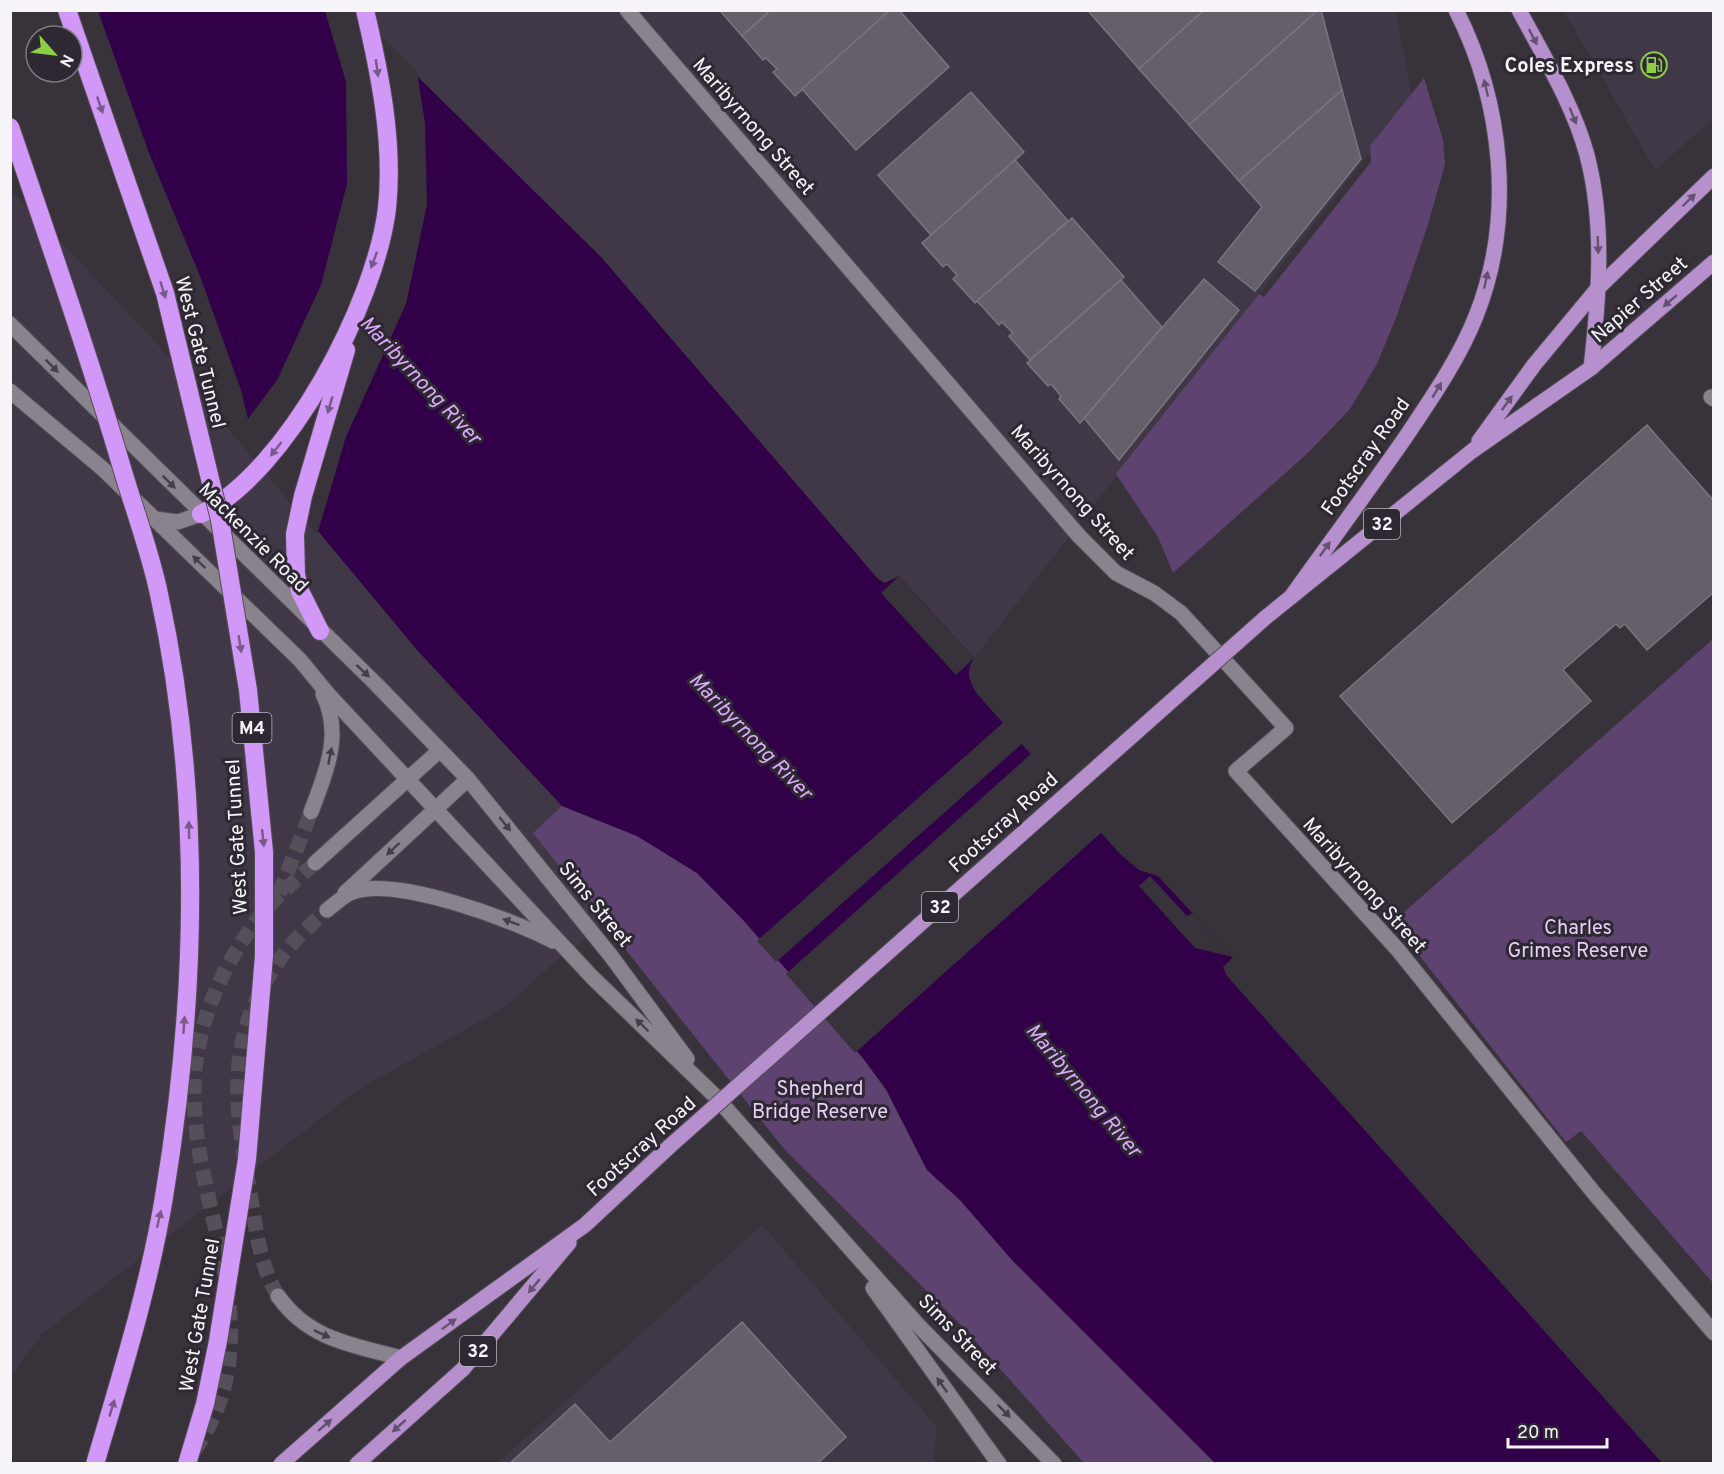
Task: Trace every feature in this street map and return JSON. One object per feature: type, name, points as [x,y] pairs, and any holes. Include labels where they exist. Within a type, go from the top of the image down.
[{"type":"highway","name":"West Gate Tunnel","points":[[67,10],[165,293],[220,520],[248,690],[264,852],[264,956],[248,1149],[218,1341],[205,1404],[187,1464]]},
{"type":"highway","points":[[320,631],[300,591],[296,575],[295,534],[303,496],[387,208],[388,167],[376,59],[365,10]]},
{"type":"highway","points":[[10,127],[93,372],[159,592],[180,711],[189,818],[190,938],[181,1064],[164,1198],[131,1344],[95,1464]]},
{"type":"highway","points":[[201,514],[228,499],[274,452],[305,408],[340,346],[364,288]]},
{"type":"main road","name":"Footscray Road","points":[[1291,597],[1426,406],[1467,336],[1483,294],[1491,261],[1497,216],[1499,156],[1484,76],[1456,10]]},
{"type":"main road","points":[[1519,10],[1566,100],[1587,154],[1596,202],[1598,288],[1591,368]]},
{"type":"main road","name":"Napier Street","points":[[1598,288],[1713,176]]},
{"type":"main road","name":"Napier Street","points":[[1591,368],[1713,262]]},
{"type":"main road","name":"Footscray Road","points":[[1472,451],[1534,365],[1598,288]]},
{"type":"main road","name":"Footscray Road","points":[[280,1464],[401,1358],[585,1225],[670,1146],[1265,618],[1472,451],[1591,368]]},
{"type":"main road","name":"Footscray Road","points":[[357,1464],[464,1369],[585,1225]]},
{"type":"street","name":"Maribyrnong Street","points":[[627,10],[1095,554],[1116,573],[1154,593],[1181,613],[1286,728],[1236,771],[1398,950],[1594,1193],[1713,1333]]},
{"type":"street","name":"Mackenzie Road","points":[[10,324],[377,685],[468,779]]},
{"type":"street","points":[[10,391],[103,469],[300,660],[436,809]]},
{"type":"street","points":[[155,519],[177,522],[201,514]]},
{"type":"street","points":[[311,812],[330,759],[334,731],[329,707],[315,678]]},
{"type":"street","points":[[315,863],[440,750]]},
{"type":"street","points":[[468,779],[327,910],[352,892],[361,890],[402,891],[476,909],[514,922],[564,946]]},
{"type":"street","name":"Sims Street","points":[[468,779],[611,956],[714,1095],[918,1325],[1054,1464]]},
{"type":"street","name":"Sims Street","points":[[436,809],[592,977],[714,1095]]},
{"type":"street","name":"Sims Street","points":[[833,1231],[999,1464]]},
{"type":"street","points":[[279,1296],[297,1318],[315,1332],[401,1358]]},
{"type":"street","points":[[976,1433],[989,1464]]},
{"type":"shaded area","points":[[351,11],[1396,11],[1412,99],[974,658],[899,577],[885,583],[878,579],[601,257]]},
{"type":"shaded area","name":"Coles Express","points":[[1564,11],[1713,11],[1713,119],[1655,170]]},
{"type":"shaded area","points":[[11,185],[157,338],[418,651],[562,806],[598,821],[619,910],[570,952],[559,958],[504,1008],[359,1089],[42,1334],[11,1377]]},
{"type":"shaded area","points":[[762,1225],[937,1427],[933,1463],[496,1464]]},
{"type":"green space","points":[[1424,78],[1443,140],[1445,164],[1427,228],[1396,318],[1377,364],[1350,409],[1309,452],[1173,573],[1158,537],[1116,474],[1259,294],[1264,297],[1371,162],[1370,146]]},
{"type":"green space","name":"Charles Grimes Reserve","points":[[1713,639],[1713,1283],[1581,1131],[1566,1142],[1393,922]]},
{"type":"green space","name":"Shepherd Bridge Reserve","points":[[562,806],[637,836],[697,873],[745,922],[862,1057],[886,1090],[927,1170],[960,1200],[1012,1260],[1215,1463],[1084,1463],[962,1326],[784,1149],[533,833]]},
{"type":"water","name":"Maribyrnong River","points":[[11,11],[351,11],[601,257],[878,579],[885,583],[899,576],[974,658],[969,677],[978,695],[1120,854],[1139,870],[1158,876],[1233,957],[1223,967],[1227,976],[1662,1463],[1215,1463],[1012,1260],[960,1200],[927,1170],[886,1089],[862,1057],[745,922],[697,873],[637,836],[562,806],[418,651],[157,338],[11,185]]},
{"type":"pier","points":[[356,10],[417,72],[425,123],[427,205],[406,304],[346,437],[317,535],[154,340],[10,189],[11,11],[98,11],[149,153],[200,276],[241,390],[248,419],[277,380],[321,285],[347,184],[346,82],[325,11]]},
{"type":"pier","points":[[899,576],[974,658],[956,675],[881,593]]},
{"type":"pier","points":[[1005,721],[1024,742],[776,962],[757,941]]},
{"type":"pier","points":[[1033,752],[1103,831],[855,1053],[786,974]]},
{"type":"pier","points":[[1150,876],[1187,916],[1192,913],[1233,957],[1195,948],[1139,886]]},
{"type":"building","points":[[724,10],[771,10],[742,36],[721,12]]},
{"type":"building","points":[[771,10],[885,10],[887,13],[795,96],[773,72],[777,69],[766,58],[763,60],[742,36]]},
{"type":"building","points":[[890,10],[899,10],[949,67],[856,150],[802,89]]},
{"type":"building","points":[[1092,10],[1204,10],[1139,69],[1089,12]]},
{"type":"building","points":[[1204,10],[1318,10],[1189,125],[1139,69]]},
{"type":"building","points":[[1318,10],[1321,10],[1342,90],[1239,181],[1189,125]]},
{"type":"building","points":[[1342,90],[1361,159],[1255,291],[1218,262],[1262,207],[1239,181]]},
{"type":"building","points":[[971,92],[1024,152],[931,235],[878,175]]},
{"type":"building","points":[[1015,160],[1068,221],[975,303],[953,279],[957,275],[947,264],[943,267],[922,243]]},
{"type":"building","points":[[1072,218],[1124,277],[1030,360],[1009,336],[1013,333],[1002,322],[999,325],[977,301]]},
{"type":"building","points":[[1204,279],[1239,310],[1119,460],[1084,418]]},
{"type":"building","points":[[1121,280],[1162,327],[1080,423],[1059,399],[1061,396],[1051,384],[1048,386],[1027,363]]},
{"type":"building","points":[[1647,425],[1714,501],[1714,592],[1647,650],[1625,624],[1620,628],[1616,624],[1563,670],[1591,701],[1452,823],[1340,696]]},
{"type":"building","points":[[742,1322],[846,1437],[817,1464],[509,1464],[575,1404],[610,1442]]},
{"type":"tunnel","points":[[279,894],[311,812]]},
{"type":"tunnel","points":[[194,1451],[218,1407],[229,1363],[230,1320],[225,1276],[198,1140],[194,1094],[199,1043],[214,994],[238,947],[268,907],[315,863]]},
{"type":"tunnel","points":[[278,1296],[266,1270],[256,1229],[240,1124],[238,1068],[251,1013],[264,985],[287,950],[327,910]]},
{"type":"place","name":"Coles Express","points":[[1654,65]]}]
